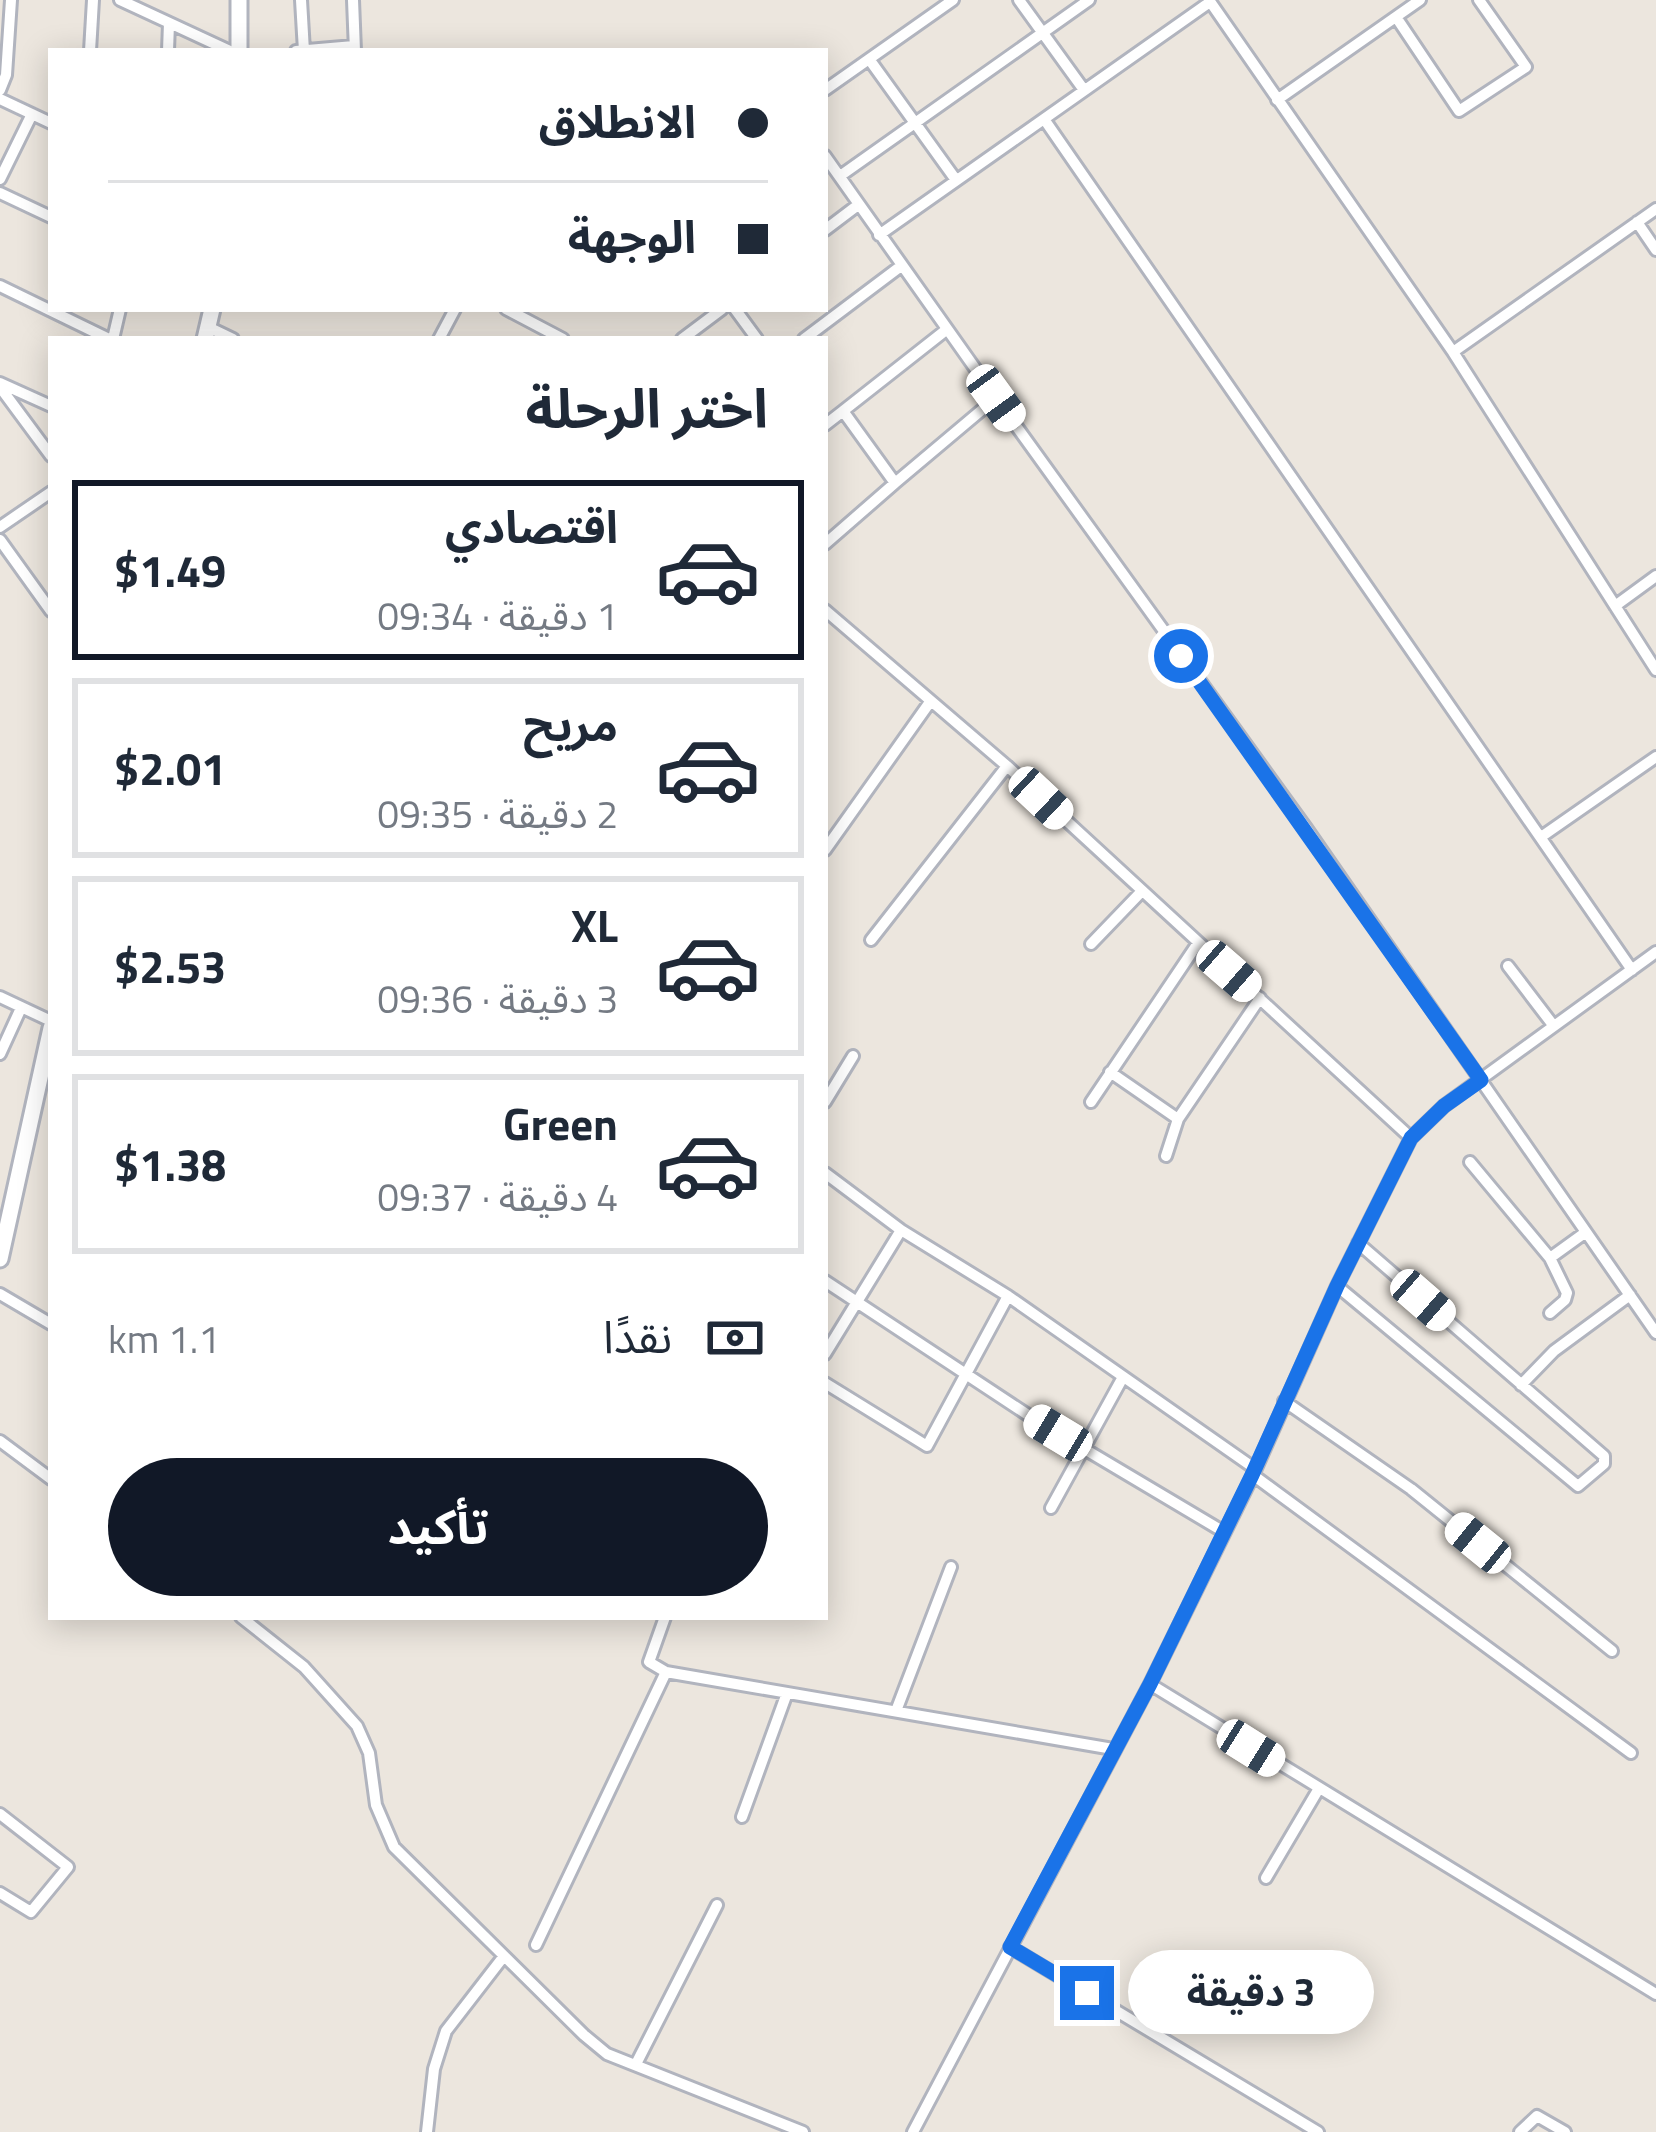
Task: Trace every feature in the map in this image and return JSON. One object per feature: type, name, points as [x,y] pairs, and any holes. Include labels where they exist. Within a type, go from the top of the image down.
[{"type":"main road","points":[[235,48],[239,0]]},
{"type":"main road","points":[[0,1258],[45,1091],[48,1058]]},
{"type":"street","points":[[0,90],[6,75],[10,0]]},
{"type":"street","points":[[90,48],[93,0]]},
{"type":"street","points":[[120,0],[228,48]]},
{"type":"street","points":[[301,0],[301,48]]},
{"type":"street","points":[[353,0],[354,48]]},
{"type":"street","points":[[828,88],[953,0]]},
{"type":"street","points":[[1019,0],[1084,90]]},
{"type":"street","points":[[840,176],[1089,0]]},
{"type":"street","points":[[1277,100],[1420,0]]},
{"type":"street","points":[[1396,17],[1460,111],[1526,68],[1479,0]]},
{"type":"street","points":[[879,235],[1210,1],[1453,352],[1656,670]]},
{"type":"street","points":[[168,48],[169,23]]},
{"type":"street","points":[[869,58],[956,180]]},
{"type":"street","points":[[0,99],[48,121]]},
{"type":"street","points":[[0,179],[32,114]]},
{"type":"street","points":[[1044,119],[1632,970]]},
{"type":"street","points":[[828,160],[1656,1333]]},
{"type":"street","points":[[0,193],[48,216]]},
{"type":"street","points":[[828,228],[858,205]]},
{"type":"street","points":[[1453,352],[1656,208]]},
{"type":"street","points":[[1637,222],[1656,250]]},
{"type":"street","points":[[808,336],[901,266]]},
{"type":"street","points":[[0,286],[48,309]]},
{"type":"street","points":[[54,312],[105,336]]},
{"type":"street","points":[[512,312],[556,336]]},
{"type":"street","points":[[686,336],[718,312]]},
{"type":"street","points":[[828,423],[946,330]]},
{"type":"street","points":[[0,385],[48,405]]},
{"type":"street","points":[[0,385],[48,452]]},
{"type":"street","points":[[828,541],[996,398]]},
{"type":"street","points":[[843,411],[895,483]]},
{"type":"street","points":[[0,527],[48,494]]},
{"type":"street","points":[[0,540],[48,607]]},
{"type":"street","points":[[1615,606],[1656,576]]},
{"type":"street","points":[[828,613],[1007,766],[1411,1138]]},
{"type":"street","points":[[828,846],[930,702]]},
{"type":"street","points":[[1540,837],[1656,757]]},
{"type":"street","points":[[871,940],[1007,766]]},
{"type":"street","points":[[1091,944],[1142,891]]},
{"type":"street","points":[[1091,1102],[1198,943]]},
{"type":"street","points":[[914,2132],[1150,1684],[1411,1138],[1444,1106],[1656,952]]},
{"type":"street","points":[[1508,966],[1553,1025]]},
{"type":"street","points":[[0,997],[48,1023]]},
{"type":"street","points":[[1166,1156],[1178,1119],[1260,998]]},
{"type":"street","points":[[0,1054],[21,1008]]},
{"type":"street","points":[[828,1097],[853,1056]]},
{"type":"street","points":[[1110,1072],[1178,1119]]},
{"type":"street","points":[[1470,1162],[1550,1258],[1567,1293],[1550,1313]]},
{"type":"street","points":[[828,1175],[1123,1377],[1631,1753]]},
{"type":"street","points":[[828,1349],[902,1230]]},
{"type":"street","points":[[1550,1258],[1586,1232]]},
{"type":"street","points":[[1337,1286],[1578,1486],[1604,1464],[1604,1456],[1358,1243]]},
{"type":"street","points":[[828,1283],[1083,1448],[1223,1532]]},
{"type":"street","points":[[0,1294],[48,1322]]},
{"type":"street","points":[[1521,1385],[1554,1351],[1630,1295]]},
{"type":"street","points":[[828,1385],[927,1446],[1008,1296]]},
{"type":"street","points":[[1051,1508],[1123,1377]]},
{"type":"street","points":[[1284,1401],[1411,1489],[1612,1651]]},
{"type":"street","points":[[0,1441],[48,1477]]},
{"type":"street","points":[[896,1711],[951,1567]]},
{"type":"street","points":[[245,1620],[304,1667],[357,1726],[369,1753],[376,1805],[394,1847],[595,2046],[803,2132]]},
{"type":"street","points":[[664,1620],[649,1662],[666,1672],[1113,1749]]},
{"type":"street","points":[[536,1946],[666,1672]]},
{"type":"street","points":[[1150,1684],[1656,1994]]},
{"type":"street","points":[[742,1817],[788,1693]]},
{"type":"street","points":[[1266,1877],[1318,1790]]},
{"type":"street","points":[[0,1814],[68,1867],[32,1912],[0,1893]]},
{"type":"street","points":[[636,2064],[717,1905]]},
{"type":"street","points":[[1010,1947],[1312,2131]]},
{"type":"street","points":[[427,2132],[434,2069],[446,2031],[504,1956]]},
{"type":"street","points":[[1520,2132],[1537,2116],[1565,2132]]},
{"type":"route","points":[[1087,1993],[1010,1947],[1150,1684],[1411,1138],[1481,1080],[1181,656]]}]
